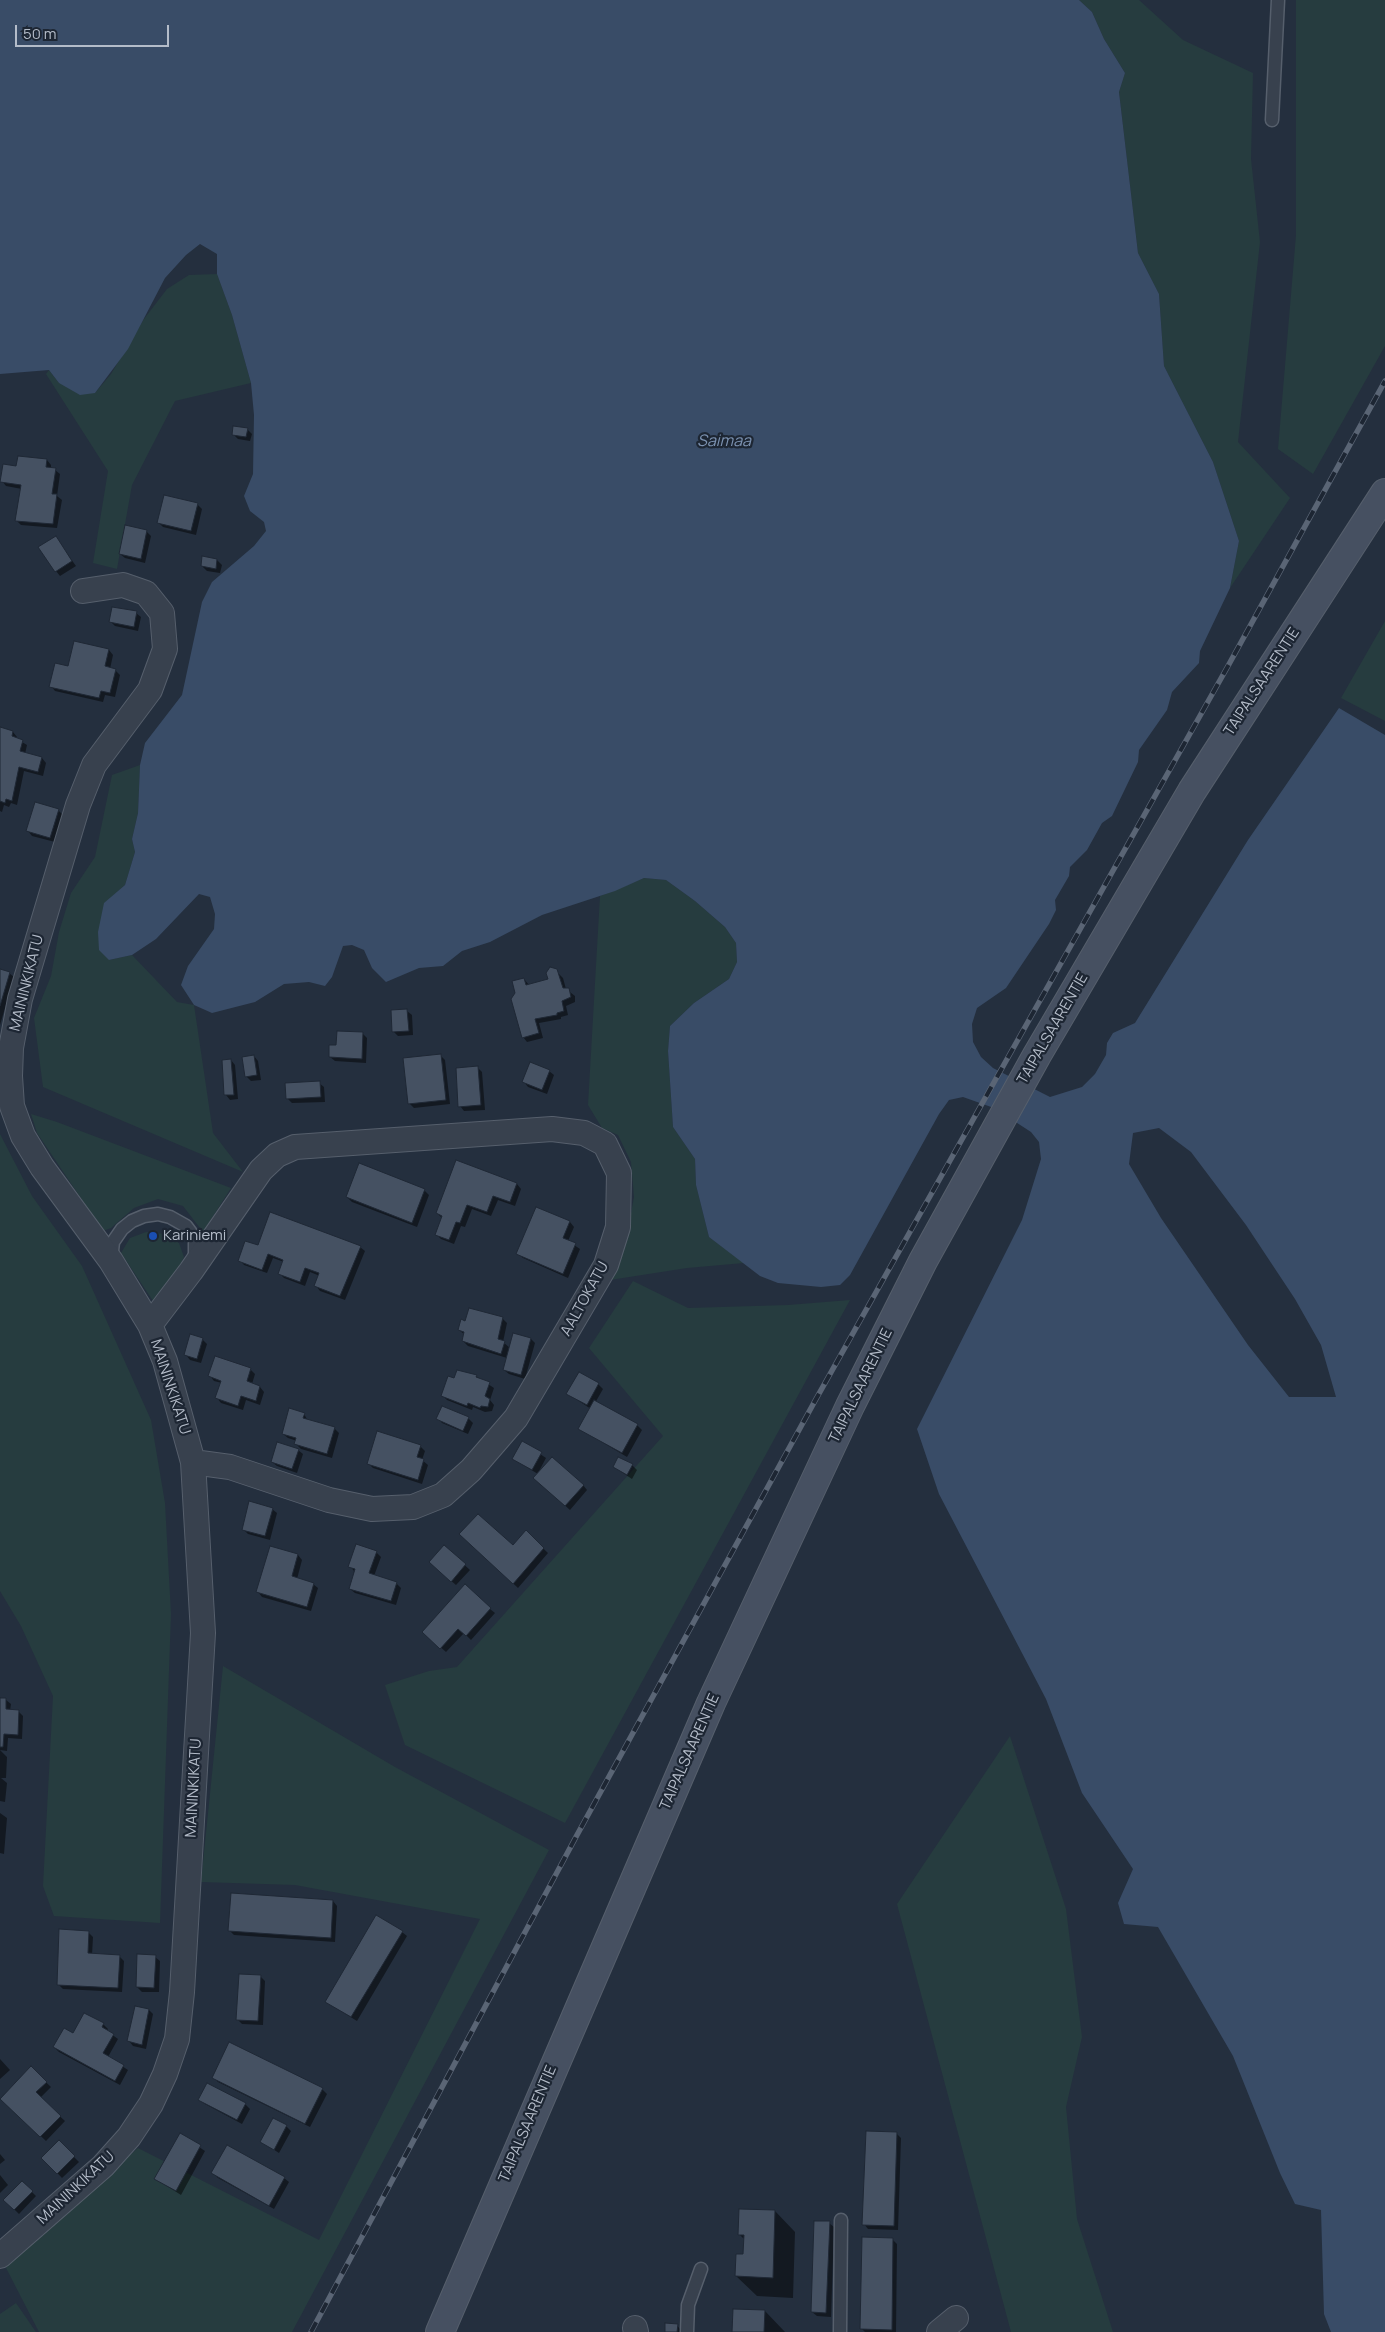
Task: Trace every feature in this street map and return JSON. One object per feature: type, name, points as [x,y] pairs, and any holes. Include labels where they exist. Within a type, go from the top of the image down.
[{"type":"main road","name":"TAIPALSAARENTIE","points":[[440,2332],[613,1928],[739,1642],[863,1380],[923,1261],[1037,1055],[1192,791],[1385,493]]},
{"type":"street","name":"MAININKIKATU","points":[[0,2256],[103,2166],[129,2137],[151,2104],[165,2074],[176,2039],[182,1992],[203,1633],[193,1462],[166,1361],[150,1325],[111,1261],[42,1167],[23,1136],[12,1106],[11,1048],[20,999],[78,805],[94,765],[150,690],[165,649],[162,613],[146,594],[123,585],[83,591]]},
{"type":"street","name":"AALTOKATU","points":[[150,1325],[191,1272],[261,1170],[277,1156],[294,1147],[552,1129],[584,1133],[605,1144],[619,1173],[618,1227],[606,1265],[516,1418],[471,1470],[443,1495],[413,1507],[372,1509],[329,1500],[230,1467],[193,1462]]},
{"type":"lane","points":[[1272,120],[1278,0]]},
{"type":"lane","points":[[111,1261],[113,1242],[122,1229],[144,1216],[158,1214],[170,1217],[186,1226],[195,1238],[196,1250],[191,1272]]},
{"type":"lane","points":[[840,2332],[841,2220]]},
{"type":"lane","points":[[687,2332],[688,2305],[701,2268]]},
{"type":"green space","points":[[1079,0],[1139,0],[1183,40],[1253,73],[1251,159],[1260,242],[1238,442],[1290,498],[1230,588],[1239,541],[1213,462],[1164,366],[1159,294],[1138,253],[1119,92],[1125,73],[1104,39],[1092,12]]},
{"type":"green space","points":[[1296,0],[1385,0],[1385,346],[1313,474],[1278,449],[1296,235]]},
{"type":"green space","points":[[217,274],[232,315],[251,383],[175,401],[132,485],[117,569],[93,563],[108,471],[46,374],[49,370],[59,383],[95,393],[111,374],[144,319],[167,289],[189,275]]},
{"type":"green space","points":[[1385,621],[1385,721],[1341,698]]},
{"type":"green space","points":[[140,765],[138,813],[132,839],[135,852],[125,885],[104,904],[109,960],[132,955],[177,1002],[194,1005],[213,1133],[243,1172],[43,1087],[34,1018],[51,976],[59,932],[71,893],[95,857],[112,775]]},
{"type":"green space","points":[[644,878],[666,880],[695,901],[725,927],[736,943],[737,962],[729,979],[694,1003],[670,1026],[668,1051],[673,1127],[695,1159],[696,1185],[709,1237],[744,1263],[687,1268],[610,1280],[626,1240],[634,1197],[631,1162],[618,1135],[602,1128],[588,1105],[600,896]]},
{"type":"green space","points":[[31,1114],[57,1122],[231,1188],[203,1232],[183,1206],[158,1199],[134,1208],[111,1228],[103,1231],[37,1133]]},
{"type":"green space","points":[[0,1134],[32,1196],[82,1266],[151,1420],[165,1503],[171,1614],[160,1923],[54,1916],[43,1886],[53,1696],[21,1626],[0,1591]]},
{"type":"green space","points":[[146,1232],[165,1234],[179,1243],[184,1257],[173,1280],[153,1301],[121,1253],[130,1238]]},
{"type":"green space","points":[[633,1281],[688,1308],[788,1305],[850,1300],[565,1823],[405,1745],[385,1685],[429,1671],[457,1667],[663,1436],[589,1348]]},
{"type":"green space","points":[[223,1666],[395,1767],[549,1850],[292,2332],[39,2332],[4,2264],[138,2148],[319,2240],[480,1919],[295,1885],[201,1882]]},
{"type":"green space","points":[[1010,1736],[1066,1909],[1082,2037],[1066,2107],[1077,2219],[1113,2332],[1011,2332],[897,1904]]},
{"type":"green space","points":[[16,2303],[36,2332],[0,2332],[0,2314]]},
{"type":"water","name":"Saimaa","points":[[0,0],[1079,0],[1092,12],[1104,39],[1125,73],[1119,92],[1138,253],[1159,294],[1164,366],[1213,462],[1239,541],[1230,588],[1200,651],[1199,663],[1172,692],[1167,710],[1139,750],[1138,762],[1112,816],[1102,823],[1087,850],[1070,867],[1069,876],[1055,900],[1056,910],[1049,924],[1006,988],[977,1008],[972,1024],[973,1042],[981,1057],[993,1068],[1050,1097],[1082,1087],[1095,1074],[1106,1055],[1107,1043],[1113,1033],[1135,1023],[1248,840],[1339,708],[1385,735],[1385,2332],[1331,2332],[1324,2314],[1321,2210],[1295,2204],[1280,2173],[1233,2056],[1158,1927],[1124,1924],[1118,1903],[1133,1869],[1082,1793],[1046,1699],[939,1494],[917,1429],[1022,1220],[1041,1159],[1039,1142],[1031,1132],[994,1108],[963,1097],[949,1100],[939,1114],[850,1275],[840,1285],[821,1287],[778,1283],[760,1276],[709,1237],[696,1185],[695,1159],[673,1127],[668,1051],[670,1026],[694,1003],[729,979],[737,962],[736,943],[725,927],[695,901],[666,880],[644,878],[615,891],[542,915],[490,942],[462,951],[443,966],[419,968],[386,982],[372,968],[364,950],[352,945],[343,946],[332,977],[325,986],[309,982],[284,984],[255,1002],[212,1013],[194,1005],[181,985],[188,966],[214,929],[215,914],[210,897],[199,894],[156,939],[132,955],[109,960],[99,950],[98,932],[104,903],[125,885],[135,852],[132,839],[138,813],[140,765],[145,743],[182,695],[202,602],[212,582],[254,546],[266,531],[264,522],[250,511],[244,496],[253,474],[254,415],[251,383],[232,315],[217,274],[217,254],[200,244],[186,255],[165,278],[128,349],[95,393],[80,395],[59,383],[49,370],[0,374]],"holes":[[[1159,1128],[1191,1152],[1246,1225],[1295,1299],[1321,1345],[1336,1397],[1289,1397],[1248,1345],[1161,1218],[1129,1164],[1133,1133]]]},
{"type":"building","points":[[233,426],[248,428],[246,437],[232,435]]},
{"type":"building","points":[[18,456],[47,459],[46,467],[56,468],[52,494],[57,494],[53,524],[15,521],[21,485],[0,482],[3,464],[16,466]]},
{"type":"building","points":[[164,495],[198,503],[191,531],[157,523]]},
{"type":"building","points":[[125,525],[147,530],[141,559],[119,554]]},
{"type":"building","points":[[56,536],[72,561],[55,572],[38,547]]},
{"type":"building","points":[[202,556],[217,559],[216,569],[201,566]]},
{"type":"building","points":[[112,607],[137,611],[134,627],[109,622]]},
{"type":"building","points":[[74,641],[109,649],[105,666],[116,669],[110,693],[101,691],[99,698],[49,687],[55,663],[68,666]]},
{"type":"building","points":[[0,727],[13,731],[12,736],[23,740],[20,751],[42,757],[38,772],[19,767],[12,801],[6,799],[5,803],[0,801]]},
{"type":"building","points":[[35,802],[59,809],[50,838],[26,831]]},
{"type":"building","points":[[550,967],[557,969],[563,988],[569,988],[571,997],[562,1001],[564,1011],[557,1013],[557,1015],[535,1019],[539,1033],[522,1038],[511,999],[515,993],[512,981],[524,978],[526,985],[548,979],[546,973]]},
{"type":"building","points":[[0,969],[10,972],[0,1006]]},
{"type":"building","points":[[407,1009],[409,1031],[392,1032],[391,1010]]},
{"type":"building","points":[[337,1031],[363,1032],[362,1059],[329,1057],[329,1045],[336,1045]]},
{"type":"building","points":[[441,1054],[446,1100],[408,1104],[403,1058]]},
{"type":"building","points":[[254,1055],[257,1075],[245,1077],[242,1057]]},
{"type":"building","points":[[231,1059],[234,1095],[224,1095],[222,1060]]},
{"type":"building","points":[[530,1062],[550,1070],[542,1090],[522,1082]]},
{"type":"building","points":[[478,1066],[481,1105],[458,1107],[456,1068]]},
{"type":"building","points":[[320,1081],[321,1097],[286,1099],[285,1083]]},
{"type":"building","points":[[456,1160],[517,1183],[510,1202],[493,1196],[487,1212],[467,1205],[460,1223],[456,1222],[449,1240],[435,1235],[442,1216],[436,1213]]},
{"type":"building","points":[[359,1163],[425,1189],[412,1223],[346,1197]]},
{"type":"building","points":[[536,1207],[570,1221],[563,1238],[576,1243],[563,1274],[516,1254]]},
{"type":"building","points":[[270,1212],[361,1246],[340,1296],[314,1286],[319,1273],[305,1268],[300,1282],[278,1274],[283,1260],[268,1254],[262,1270],[238,1261],[245,1241],[258,1245]]},
{"type":"building","points":[[469,1308],[503,1317],[498,1339],[505,1341],[501,1354],[462,1341],[464,1332],[458,1330],[461,1319],[465,1321]]},
{"type":"building","points":[[513,1333],[531,1338],[521,1375],[503,1370]]},
{"type":"building","points":[[190,1334],[203,1338],[197,1359],[184,1355]]},
{"type":"building","points":[[215,1356],[251,1368],[247,1381],[260,1386],[256,1401],[241,1396],[238,1406],[215,1398],[221,1381],[208,1376]]},
{"type":"building","points":[[457,1370],[477,1375],[476,1377],[490,1382],[485,1396],[490,1399],[488,1407],[481,1406],[480,1408],[468,1403],[467,1406],[441,1396],[448,1376],[454,1378]]},
{"type":"building","points":[[579,1372],[599,1383],[587,1405],[566,1394]]},
{"type":"building","points":[[594,1400],[638,1424],[622,1453],[578,1429]]},
{"type":"building","points":[[442,1406],[469,1417],[463,1431],[436,1419]]},
{"type":"building","points":[[289,1408],[305,1413],[303,1418],[335,1427],[327,1454],[294,1444],[296,1438],[282,1434]]},
{"type":"building","points":[[377,1431],[421,1445],[417,1457],[424,1459],[418,1480],[367,1464]]},
{"type":"building","points":[[522,1441],[542,1452],[532,1470],[512,1459]]},
{"type":"building","points":[[277,1442],[299,1449],[292,1469],[271,1462]]},
{"type":"building","points":[[552,1457],[584,1485],[565,1506],[533,1478]]},
{"type":"building","points":[[618,1457],[633,1464],[627,1475],[613,1467]]},
{"type":"building","points":[[249,1501],[273,1508],[265,1536],[242,1530]]},
{"type":"building","points":[[478,1514],[513,1545],[526,1530],[544,1548],[513,1584],[459,1534]]},
{"type":"building","points":[[356,1544],[377,1551],[369,1573],[397,1582],[391,1601],[349,1589],[355,1569],[348,1567]]},
{"type":"building","points":[[444,1545],[466,1564],[451,1582],[429,1562]]},
{"type":"building","points":[[270,1546],[298,1554],[292,1576],[314,1583],[307,1607],[256,1592]]},
{"type":"building","points":[[465,1584],[491,1608],[466,1636],[458,1629],[440,1649],[422,1632]]},
{"type":"building","points":[[0,1698],[6,1698],[6,1709],[19,1710],[18,1735],[4,1734],[3,1747],[0,1747]]},
{"type":"building","points":[[231,1893],[333,1900],[331,1938],[228,1931]]},
{"type":"building","points":[[376,1915],[403,1931],[351,2017],[325,2002]]},
{"type":"building","points":[[59,1929],[89,1931],[88,1953],[120,1955],[118,1988],[57,1985]]},
{"type":"building","points":[[137,1954],[156,1955],[154,1988],[136,1987]]},
{"type":"building","points":[[239,1974],[261,1975],[258,2021],[236,2020]]},
{"type":"building","points":[[135,2006],[149,2009],[142,2045],[127,2041]]},
{"type":"building","points":[[84,2013],[104,2023],[102,2027],[114,2034],[103,2053],[124,2065],[115,2081],[53,2047],[64,2028],[73,2033]]},
{"type":"building","points":[[229,2042],[323,2088],[305,2124],[212,2078]]},
{"type":"building","points":[[31,2066],[47,2082],[36,2092],[61,2116],[40,2137],[0,2099]]},
{"type":"building","points":[[207,2083],[246,2103],[237,2120],[198,2100]]},
{"type":"building","points":[[273,2118],[287,2125],[274,2150],[260,2142]]},
{"type":"building","points":[[866,2131],[897,2132],[894,2226],[862,2225]]},
{"type":"building","points":[[180,2133],[201,2145],[176,2191],[154,2179]]},
{"type":"building","points":[[59,2140],[75,2156],[57,2174],[41,2158]]},
{"type":"building","points":[[227,2145],[285,2177],[269,2206],[211,2173]]},
{"type":"building","points":[[22,2181],[33,2191],[14,2210],[3,2200]]},
{"type":"building","points":[[739,2209],[775,2210],[773,2278],[735,2276],[736,2254],[743,2254],[744,2235],[738,2235]]},
{"type":"building","points":[[814,2221],[830,2221],[826,2313],[811,2312]]},
{"type":"building","points":[[862,2237],[893,2238],[892,2330],[860,2329]]},
{"type":"building","points":[[733,2309],[765,2310],[764,2332],[732,2332]]},
{"type":"building","points":[[665,2323],[678,2324],[677,2332],[665,2332]]},
{"type":"railway","points":[[311,2332],[577,1835],[816,1399],[1228,666],[1385,381]]},
{"type":"place","name":"Kariniemi","points":[[153,1236]]}]
